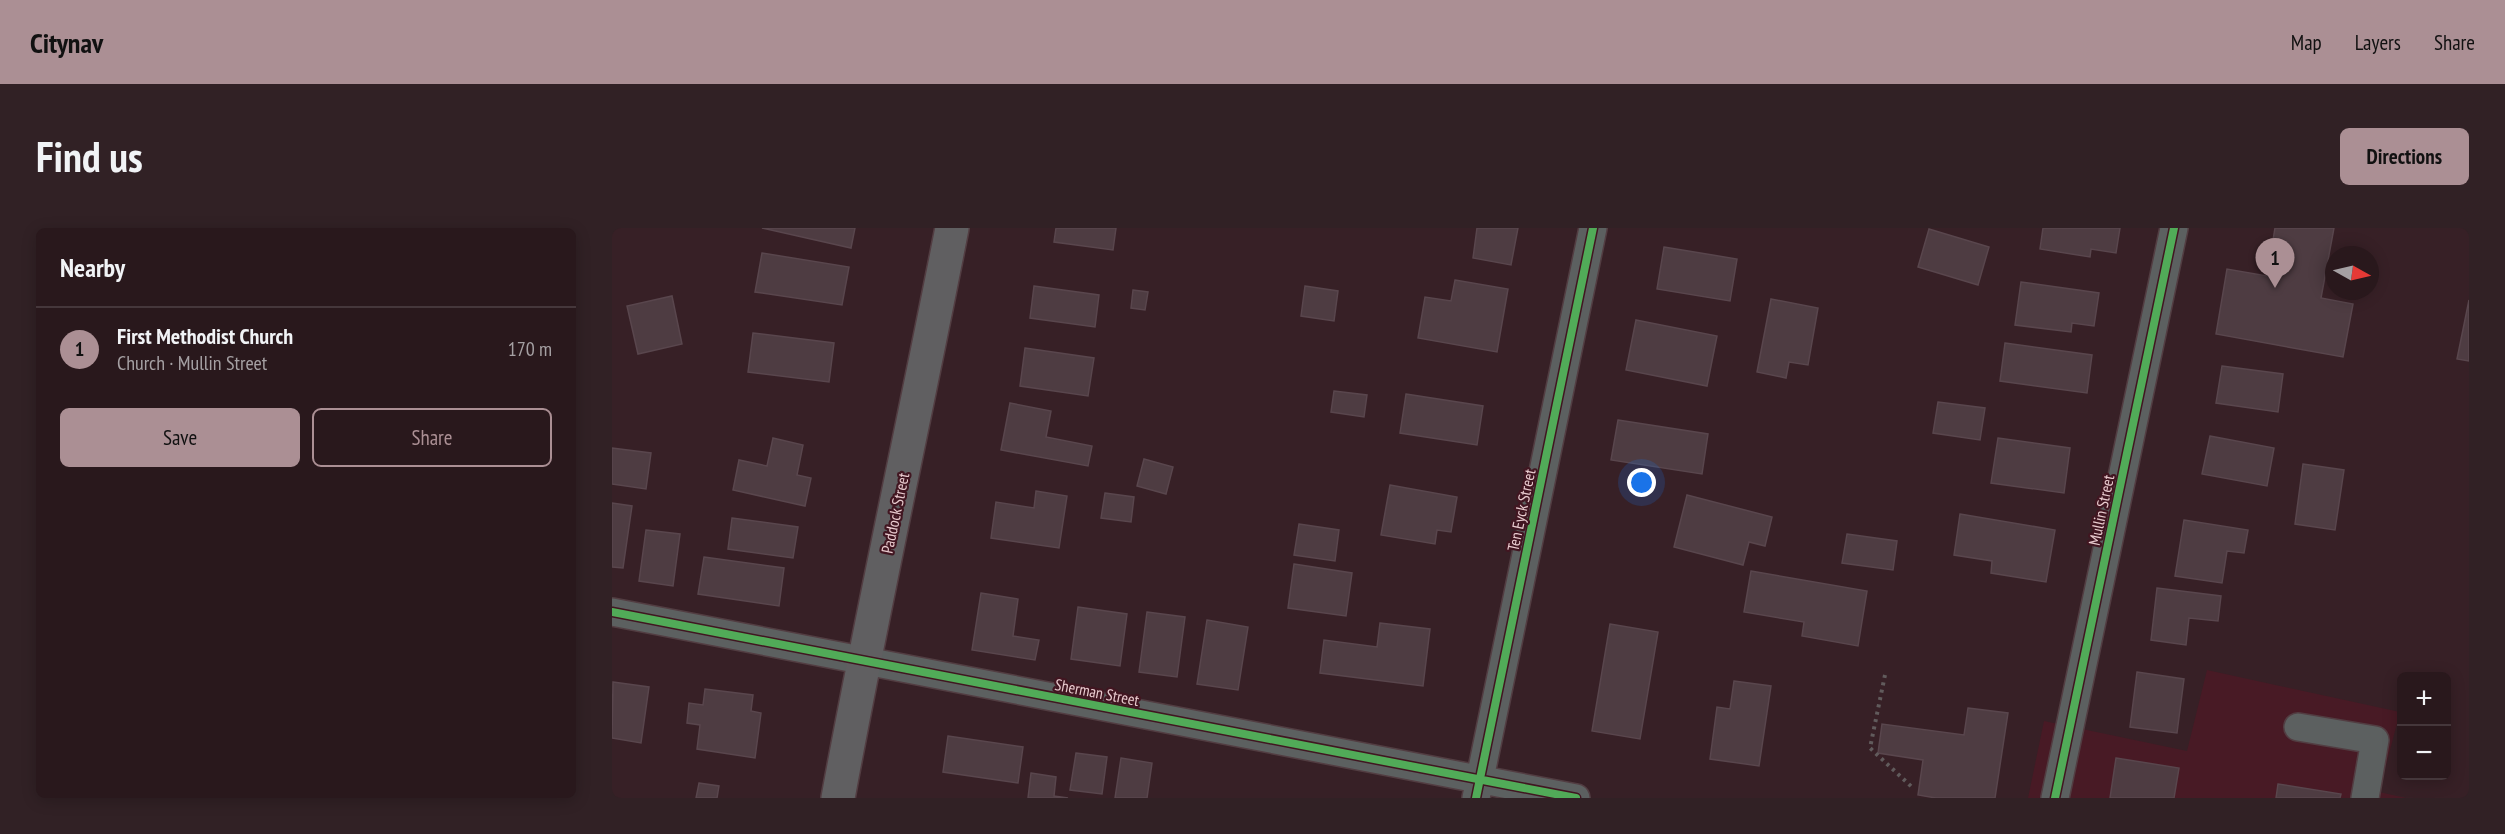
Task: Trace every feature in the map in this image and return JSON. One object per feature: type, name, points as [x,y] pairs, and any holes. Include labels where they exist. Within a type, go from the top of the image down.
[{"type":"main road","name":"Paddock Street","points":[[838,798],[863,660],[902,481],[952,228]]},
{"type":"street","name":"Ten Eyck Street","points":[[1478,789],[1593,228]]},
{"type":"street","name":"Mullin Street","points":[[2055,798],[2174,228]]},
{"type":"street","name":"Sherman Street","points":[[612,612],[863,660],[1478,789],[1576,798]]},
{"type":"street","points":[[2298,727],[2375,741],[2365,798]]},
{"type":"path","points":[[1885,675],[1870,748],[1914,789]]},
{"type":"shaded area","points":[[2207,670],[2397,711],[2397,723],[2379,792],[2406,798],[2028,798],[2044,721],[2187,751]]},
{"type":"building","points":[[762,228],[855,228],[851,248]]},
{"type":"building","points":[[1056,228],[1116,228],[1113,250],[1054,242]]},
{"type":"building","points":[[1477,228],[1518,228],[1511,265],[1473,258]]},
{"type":"building","points":[[2043,228],[2120,228],[2116,253],[2091,249],[2090,257],[2040,249]]},
{"type":"building","points":[[2275,228],[2334,228],[2331,246],[2325,246],[2325,276],[2321,298],[2353,304],[2343,357],[2216,334],[2227,269],[2267,276]]},
{"type":"building","points":[[1929,229],[1989,247],[1978,285],[1918,267]]},
{"type":"building","points":[[1664,247],[1737,259],[1730,301],[1657,289]]},
{"type":"building","points":[[762,253],[849,267],[842,305],[755,292]]},
{"type":"building","points":[[1455,280],[1508,289],[1497,352],[1418,338],[1425,297],[1451,301]]},
{"type":"building","points":[[2021,282],[2099,293],[2094,326],[2072,323],[2071,332],[2015,325]]},
{"type":"building","points":[[1034,286],[1099,295],[1095,327],[1030,318]]},
{"type":"building","points":[[1305,286],[1338,291],[1334,321],[1301,316]]},
{"type":"building","points":[[1133,290],[1148,292],[1145,310],[1131,308]]},
{"type":"building","points":[[672,296],[682,344],[638,354],[627,306]]},
{"type":"building","points":[[1771,299],[1818,308],[1808,365],[1789,362],[1786,378],[1757,372]]},
{"type":"building","points":[[2469,300],[2469,361],[2457,359]]},
{"type":"building","points":[[1636,320],[1717,336],[1707,386],[1626,370]]},
{"type":"building","points":[[753,333],[834,343],[829,382],[748,372]]},
{"type":"building","points":[[2005,343],[2092,355],[2087,393],[2000,381]]},
{"type":"building","points":[[1025,348],[1094,358],[1088,396],[1020,386]]},
{"type":"building","points":[[2222,366],[2283,374],[2278,412],[2216,403]]},
{"type":"building","points":[[1334,391],[1367,395],[1364,417],[1331,412]]},
{"type":"building","points":[[1406,394],[1483,406],[1477,445],[1400,433]]},
{"type":"building","points":[[1938,402],[1985,408],[1980,440],[1933,433]]},
{"type":"building","points":[[1010,403],[1051,411],[1046,437],[1092,446],[1088,466],[1001,450]]},
{"type":"building","points":[[1618,420],[1708,434],[1702,474],[1611,460]]},
{"type":"building","points":[[2210,436],[2274,448],[2267,486],[2202,474]]},
{"type":"building","points":[[773,438],[803,445],[797,475],[811,478],[805,506],[733,490],[739,460],[767,466]]},
{"type":"building","points":[[1998,438],[2070,448],[2064,493],[1991,483]]},
{"type":"building","points":[[612,448],[651,453],[646,489],[612,484]]},
{"type":"building","points":[[1144,459],[1173,467],[1166,494],[1137,486]]},
{"type":"building","points":[[2303,464],[2344,470],[2335,530],[2295,524]]},
{"type":"building","points":[[1390,485],[1457,497],[1451,532],[1437,530],[1435,544],[1381,535]]},
{"type":"building","points":[[1036,491],[1067,496],[1059,548],[991,538],[996,502],[1034,508]]},
{"type":"building","points":[[1105,493],[1134,497],[1131,522],[1101,518]]},
{"type":"building","points":[[1687,495],[1772,517],[1765,546],[1749,542],[1743,565],[1674,547]]},
{"type":"building","points":[[612,503],[632,506],[623,568],[612,567]]},
{"type":"building","points":[[1960,514],[2055,530],[2046,582],[1991,573],[1992,561],[1954,555]]},
{"type":"building","points":[[732,518],[798,527],[793,558],[728,549]]},
{"type":"building","points":[[2184,520],[2248,530],[2244,553],[2227,551],[2222,583],[2175,576]]},
{"type":"building","points":[[1299,524],[1339,530],[1335,561],[1294,555]]},
{"type":"building","points":[[646,530],[680,534],[673,586],[639,581]]},
{"type":"building","points":[[1847,534],[1897,541],[1893,570],[1842,563]]},
{"type":"building","points":[[704,557],[784,568],[779,606],[698,594]]},
{"type":"building","points":[[1294,564],[1352,573],[1346,616],[1288,608]]},
{"type":"building","points":[[1751,571],[1867,591],[1858,646],[1802,636],[1804,622],[1744,612]]},
{"type":"building","points":[[2157,588],[2221,596],[2218,621],[2189,618],[2186,645],[2151,640]]},
{"type":"building","points":[[981,593],[1018,599],[1013,636],[1039,640],[1035,660],[972,650]]},
{"type":"building","points":[[1078,607],[1127,614],[1120,666],[1071,659]]},
{"type":"building","points":[[1147,612],[1185,617],[1177,677],[1139,672]]},
{"type":"building","points":[[1207,620],[1248,627],[1238,690],[1197,684]]},
{"type":"building","points":[[1380,623],[1430,629],[1423,686],[1320,673],[1324,640],[1377,647]]},
{"type":"building","points":[[1610,624],[1658,632],[1640,739],[1592,731]]},
{"type":"building","points":[[2137,672],[2184,679],[2177,733],[2130,727]]},
{"type":"building","points":[[1734,681],[1771,686],[1759,766],[1710,759],[1717,707],[1730,709]]},
{"type":"building","points":[[613,682],[649,687],[641,743],[612,738]]},
{"type":"building","points":[[705,689],[753,695],[751,711],[761,713],[755,758],[697,749],[700,725],[687,723],[689,703],[703,705]]},
{"type":"building","points":[[1968,708],[2008,713],[1995,798],[1936,798],[1918,795],[1923,760],[1878,753],[1882,724],[1964,735]]},
{"type":"building","points":[[948,736],[1023,747],[1018,783],[943,772]]},
{"type":"building","points":[[1076,753],[1107,757],[1102,794],[1070,790]]},
{"type":"building","points":[[1121,758],[1152,763],[1147,798],[1115,798]]},
{"type":"building","points":[[2116,758],[2179,768],[2174,798],[2110,798]]},
{"type":"building","points":[[1031,773],[1056,777],[1054,796],[1068,798],[1028,798]]},
{"type":"building","points":[[699,783],[719,786],[717,798],[696,798]]},
{"type":"building","points":[[2278,784],[2341,794],[2340,798],[2276,798]]},
{"type":"cycle path","points":[[1476,798],[1593,228]]},
{"type":"cycle path","points":[[2055,798],[2174,228]]},
{"type":"cycle path","points":[[612,612],[1576,798]]},
{"type":"place","name":"First Methodist Church","points":[[2275,288]]}]
